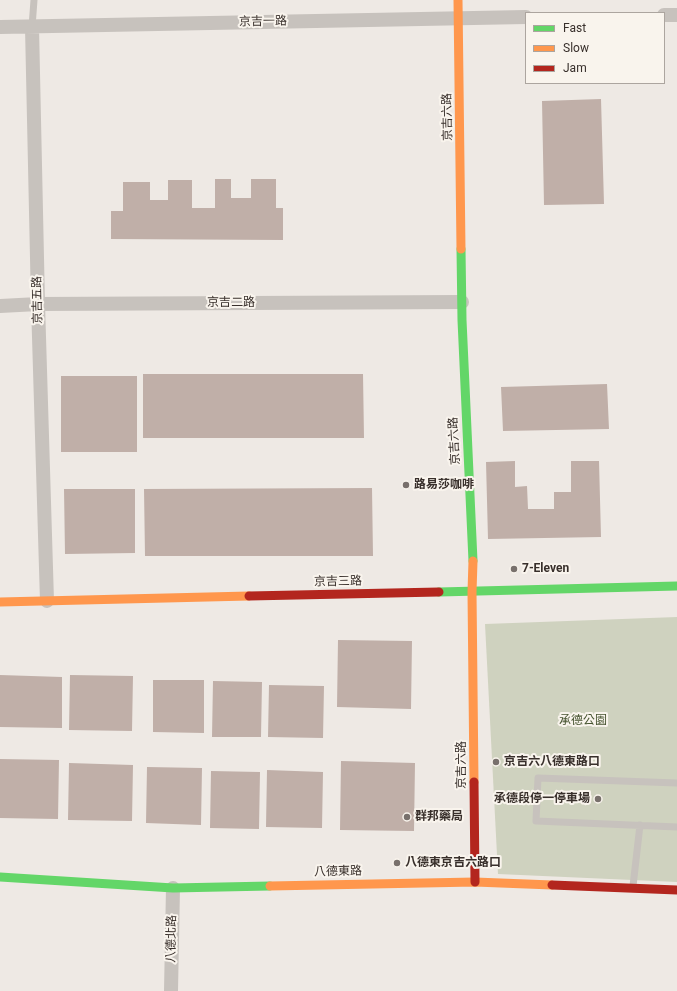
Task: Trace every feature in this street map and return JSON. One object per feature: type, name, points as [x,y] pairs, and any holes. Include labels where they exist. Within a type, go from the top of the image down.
[{"type":"street","name":"京吉六路","points":[[458,0],[462,302],[473,566],[475,882]]},
{"type":"street","points":[[665,15],[677,15]]},
{"type":"street","name":"京吉一路","points":[[0,28],[525,17]]},
{"type":"street","name":"京吉五路","points":[[32,28],[38,304],[47,601]]},
{"type":"street","name":"京吉二路","points":[[0,306],[38,304],[462,302]]},
{"type":"street","name":"京吉三路","points":[[0,602],[677,586]]},
{"type":"street","name":"八德東路","points":[[0,877],[173,888],[475,882],[677,890]]},
{"type":"street","name":"八德北路","points":[[171,991],[173,888]]},
{"type":"lane","name":"京吉五路","points":[[32,28],[34,0]]},
{"type":"lane","points":[[677,783],[538,778],[536,821],[677,826]]},
{"type":"lane","points":[[633,888],[640,825]]},
{"type":"green space","name":"承德公園","points":[[677,617],[677,882],[498,874],[485,624]]},
{"type":"building","points":[[601,99],[604,204],[544,205],[542,101]]},
{"type":"building","points":[[215,179],[231,179],[231,198],[251,198],[251,179],[276,179],[276,208],[283,208],[283,240],[111,239],[111,211],[123,211],[123,182],[150,182],[150,200],[168,200],[168,180],[192,180],[192,208],[215,208]]},
{"type":"building","points":[[143,374],[363,374],[364,438],[143,438]]},
{"type":"building","points":[[61,376],[137,376],[137,452],[61,452]]},
{"type":"building","points":[[607,384],[609,429],[503,431],[501,387]]},
{"type":"building","points":[[515,461],[515,487],[527,486],[528,509],[554,509],[554,492],[571,492],[571,461],[599,461],[601,537],[488,539],[486,462]]},
{"type":"building","points":[[372,488],[373,556],[145,556],[144,489]]},
{"type":"building","points":[[64,489],[135,489],[135,553],[65,554]]},
{"type":"building","points":[[338,640],[412,641],[411,709],[337,707]]},
{"type":"building","points":[[0,675],[62,677],[62,728],[0,727]]},
{"type":"building","points":[[70,675],[133,676],[132,731],[69,730]]},
{"type":"building","points":[[153,680],[204,680],[204,733],[153,732]]},
{"type":"building","points":[[213,681],[262,682],[261,737],[212,737]]},
{"type":"building","points":[[269,685],[324,686],[323,738],[268,737]]},
{"type":"building","points":[[0,759],[59,760],[58,819],[0,818]]},
{"type":"building","points":[[341,761],[415,763],[414,831],[340,830]]},
{"type":"building","points":[[69,763],[133,765],[132,821],[68,820]]},
{"type":"building","points":[[147,767],[202,768],[201,825],[146,823]]},
{"type":"building","points":[[267,770],[323,772],[322,828],[266,827]]},
{"type":"building","points":[[211,771],[260,772],[259,829],[210,828]]},
{"type":"traffic: fast","points":[[461,249],[462,320],[473,561]]},
{"type":"traffic: fast","points":[[439,592],[677,586]]},
{"type":"traffic: fast","points":[[0,877],[173,888],[270,886]]},
{"type":"traffic: slow","points":[[458,0],[461,249]]},
{"type":"traffic: slow","points":[[473,561],[474,782]]},
{"type":"traffic: slow","points":[[0,602],[249,596]]},
{"type":"traffic: slow","points":[[270,886],[475,882],[552,885]]},
{"type":"traffic: jam","points":[[249,596],[439,592]]},
{"type":"traffic: jam","points":[[474,782],[475,882]]},
{"type":"traffic: jam","points":[[552,885],[677,890]]},
{"type":"place","name":"路易莎咖啡","points":[[406,485]]},
{"type":"place","name":"7-Eleven","points":[[514,569]]},
{"type":"place","name":"京吉六八德東路口","points":[[496,762]]},
{"type":"place","name":"承德段停一停車場","points":[[598,799]]},
{"type":"place","name":"群邦藥局","points":[[407,817]]},
{"type":"place","name":"八德東京吉六路口","points":[[397,863]]}]
